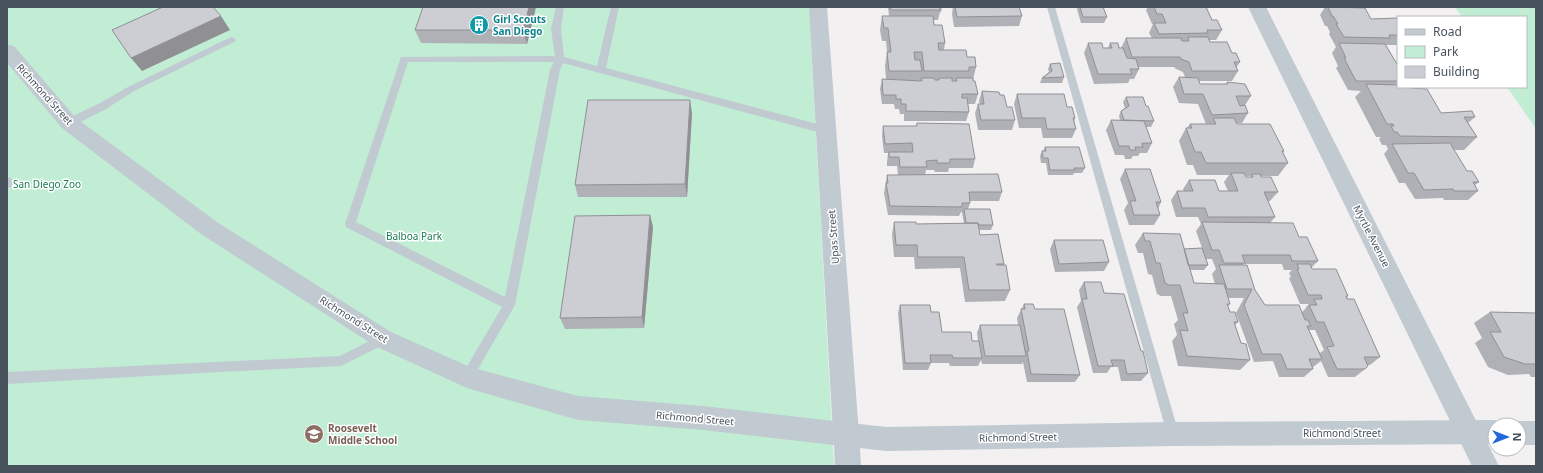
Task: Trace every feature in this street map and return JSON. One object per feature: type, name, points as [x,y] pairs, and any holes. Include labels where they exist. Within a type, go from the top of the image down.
[{"type":"street","name":"Upas Street","points":[[818,7],[848,466]]},
{"type":"street","name":"Myrtle Avenue","points":[[1257,7],[1486,466]]},
{"type":"street","name":"Richmond Street","points":[[7,51],[69,122],[209,228],[383,339],[467,377],[578,408],[702,418],[886,439],[1173,434],[1487,432]]},
{"type":"lane","points":[[467,377],[509,305],[555,70],[560,59],[556,29],[560,7]]},
{"type":"lane","points":[[601,70],[615,7]]},
{"type":"lane","points":[[1051,7],[1173,434]]},
{"type":"lane","points":[[69,122],[103,106],[131,89],[231,40]]},
{"type":"lane","points":[[509,305],[350,224],[404,59],[560,59],[825,130]]},
{"type":"lane","points":[[7,378],[219,366],[341,361],[383,339]]},
{"type":"green space","name":"Balboa Park","points":[[7,7],[809,7],[834,466],[7,466]]},
{"type":"green space","points":[[1455,7],[1536,7],[1536,129],[1508,88],[1527,88],[1527,16],[1461,16]]},
{"type":"building","points":[[163,7],[213,7],[221,16],[131,58],[112,30]]},
{"type":"building","points":[[423,7],[529,7],[523,30],[415,30]]},
{"type":"building","points":[[890,7],[940,7],[940,10],[891,10]]},
{"type":"building","points":[[955,7],[1019,7],[1022,16],[957,17]]},
{"type":"building","points":[[1080,7],[1103,7],[1107,17],[1083,17]]},
{"type":"building","points":[[1154,7],[1206,7],[1212,20],[1217,20],[1222,30],[1207,30],[1208,33],[1159,34],[1154,23],[1166,23],[1162,14],[1157,14]]},
{"type":"building","points":[[1328,7],[1365,8],[1371,19],[1397,18],[1397,35],[1389,35],[1390,38],[1344,37],[1336,24],[1338,24]]},
{"type":"building","points":[[882,16],[933,16],[934,25],[942,25],[945,43],[938,43],[939,50],[966,50],[967,57],[975,57],[976,67],[969,67],[969,71],[924,71],[922,52],[914,52],[915,60],[920,60],[922,71],[889,71],[887,52],[891,52],[888,28],[884,28]]},
{"type":"building","points":[[1188,37],[1208,37],[1210,42],[1227,42],[1232,53],[1236,53],[1240,62],[1234,62],[1238,71],[1192,71],[1189,62],[1181,59],[1180,57],[1132,57],[1126,38],[1181,38],[1182,41],[1189,41]]},
{"type":"building","points":[[1088,43],[1102,43],[1103,48],[1112,48],[1110,43],[1118,43],[1119,48],[1123,48],[1127,58],[1136,59],[1139,69],[1130,69],[1132,74],[1098,74]]},
{"type":"building","points":[[1339,43],[1385,44],[1397,64],[1397,81],[1356,81],[1344,58],[1346,58]]},
{"type":"building","points":[[1060,63],[1064,77],[1042,78],[1052,71],[1050,64]]},
{"type":"building","points":[[1179,77],[1198,78],[1200,84],[1228,84],[1227,82],[1245,84],[1251,96],[1236,96],[1240,106],[1245,105],[1248,113],[1212,115],[1203,94],[1184,94]]},
{"type":"building","points":[[921,78],[934,78],[935,80],[939,80],[939,78],[952,78],[952,81],[957,81],[956,78],[973,78],[978,94],[962,94],[962,98],[967,98],[969,112],[906,111],[906,104],[901,104],[901,99],[896,99],[896,95],[883,95],[882,79],[922,81]]},
{"type":"building","points":[[1366,84],[1397,85],[1397,88],[1427,89],[1441,113],[1472,111],[1475,117],[1464,117],[1477,137],[1400,136],[1397,132],[1394,132],[1391,126],[1394,126],[1393,124],[1387,124]]},
{"type":"building","points":[[982,91],[999,92],[1000,95],[1004,95],[1007,107],[1012,107],[1015,120],[981,120],[978,104],[984,104]]},
{"type":"building","points":[[1017,94],[1064,94],[1067,107],[1072,107],[1076,129],[1047,129],[1045,118],[1022,118]]},
{"type":"building","points":[[1126,97],[1143,97],[1154,121],[1124,120],[1121,111],[1129,106]]},
{"type":"building","points":[[588,100],[690,100],[685,184],[575,185]]},
{"type":"building","points":[[1213,118],[1234,118],[1237,124],[1270,124],[1284,151],[1282,151],[1288,163],[1206,163],[1201,152],[1195,152],[1186,128],[1192,128],[1190,124],[1216,124]]},
{"type":"building","points":[[1111,120],[1144,121],[1152,143],[1142,143],[1143,147],[1135,147],[1136,150],[1130,150],[1129,146],[1119,146]]},
{"type":"building","points":[[917,123],[969,124],[975,159],[950,159],[950,163],[937,163],[937,160],[926,161],[927,167],[900,167],[899,157],[889,157],[889,152],[913,152],[912,143],[885,144],[883,126],[917,126]]},
{"type":"building","points":[[1450,143],[1467,171],[1472,171],[1479,182],[1473,182],[1478,191],[1454,191],[1453,189],[1424,190],[1414,173],[1408,173],[1392,144]]},
{"type":"building","points":[[1045,147],[1079,147],[1085,168],[1074,168],[1075,170],[1050,170],[1048,158],[1043,158],[1042,151],[1046,151]]},
{"type":"building","points":[[1125,169],[1150,169],[1161,202],[1156,202],[1160,215],[1134,215],[1130,201],[1136,201]]},
{"type":"building","points":[[1231,173],[1244,173],[1246,177],[1253,177],[1252,174],[1260,174],[1261,177],[1271,177],[1278,192],[1264,192],[1275,217],[1208,217],[1205,208],[1182,208],[1177,191],[1193,191],[1189,180],[1215,180],[1219,191],[1238,191]]},
{"type":"building","points":[[998,174],[1002,192],[969,192],[970,203],[962,203],[962,207],[890,206],[886,183],[888,183],[887,175]]},
{"type":"building","points":[[964,209],[990,209],[993,225],[966,223]]},
{"type":"building","points":[[650,215],[642,317],[560,318],[575,216]]},
{"type":"building","points":[[894,222],[916,222],[916,224],[978,223],[980,235],[998,234],[1004,264],[996,264],[1006,265],[1010,290],[969,290],[964,257],[918,257],[917,245],[896,245]]},
{"type":"building","points":[[1202,222],[1293,223],[1299,237],[1307,237],[1318,261],[1292,261],[1290,255],[1242,255],[1245,263],[1224,263],[1219,250],[1212,250]]},
{"type":"building","points":[[1143,233],[1180,234],[1194,283],[1224,284],[1230,304],[1227,304],[1230,312],[1235,312],[1238,322],[1234,322],[1241,343],[1246,344],[1250,360],[1187,356],[1180,330],[1188,331],[1183,313],[1188,313],[1180,285],[1169,285],[1165,283],[1160,263],[1156,263],[1150,241],[1145,241]]},
{"type":"building","points":[[1054,240],[1103,240],[1109,262],[1059,264]]},
{"type":"building","points":[[1202,248],[1208,265],[1188,265],[1184,249]]},
{"type":"building","points":[[1297,264],[1310,264],[1312,269],[1336,269],[1348,296],[1346,296],[1347,299],[1354,299],[1380,357],[1364,357],[1368,366],[1365,369],[1337,369],[1327,347],[1334,346],[1324,322],[1317,322],[1309,305],[1317,305],[1314,299],[1322,299],[1321,295],[1308,295],[1297,269],[1299,269]]},
{"type":"building","points":[[1219,265],[1247,265],[1255,290],[1265,305],[1299,305],[1305,320],[1308,320],[1311,326],[1307,326],[1322,359],[1309,359],[1313,369],[1287,369],[1281,354],[1262,354],[1244,305],[1252,289],[1227,289]]},
{"type":"building","points":[[1084,282],[1101,282],[1104,293],[1124,294],[1141,351],[1143,351],[1148,373],[1127,374],[1124,360],[1111,360],[1113,366],[1098,366],[1082,299],[1087,299]]},
{"type":"building","points":[[1024,304],[1033,304],[1035,309],[1064,309],[1080,375],[1031,374],[1027,351],[1029,351],[1021,309],[1025,309]]},
{"type":"building","points":[[900,305],[930,305],[931,312],[939,312],[942,332],[971,332],[972,341],[979,341],[982,358],[953,358],[952,355],[930,355],[931,363],[905,363]]},
{"type":"building","points":[[1490,312],[1536,313],[1536,364],[1525,364],[1504,357],[1490,332],[1501,332]]},
{"type":"building","points":[[980,325],[1020,325],[1026,356],[985,356]]},
{"type":"place","name":"Girl Scouts San Diego","points":[[479,25]]},
{"type":"place","name":"Roosevelt Middle School","points":[[314,434]]},
{"type":"park label","name":"San Diego Zoo","points":[[47,184]]}]
